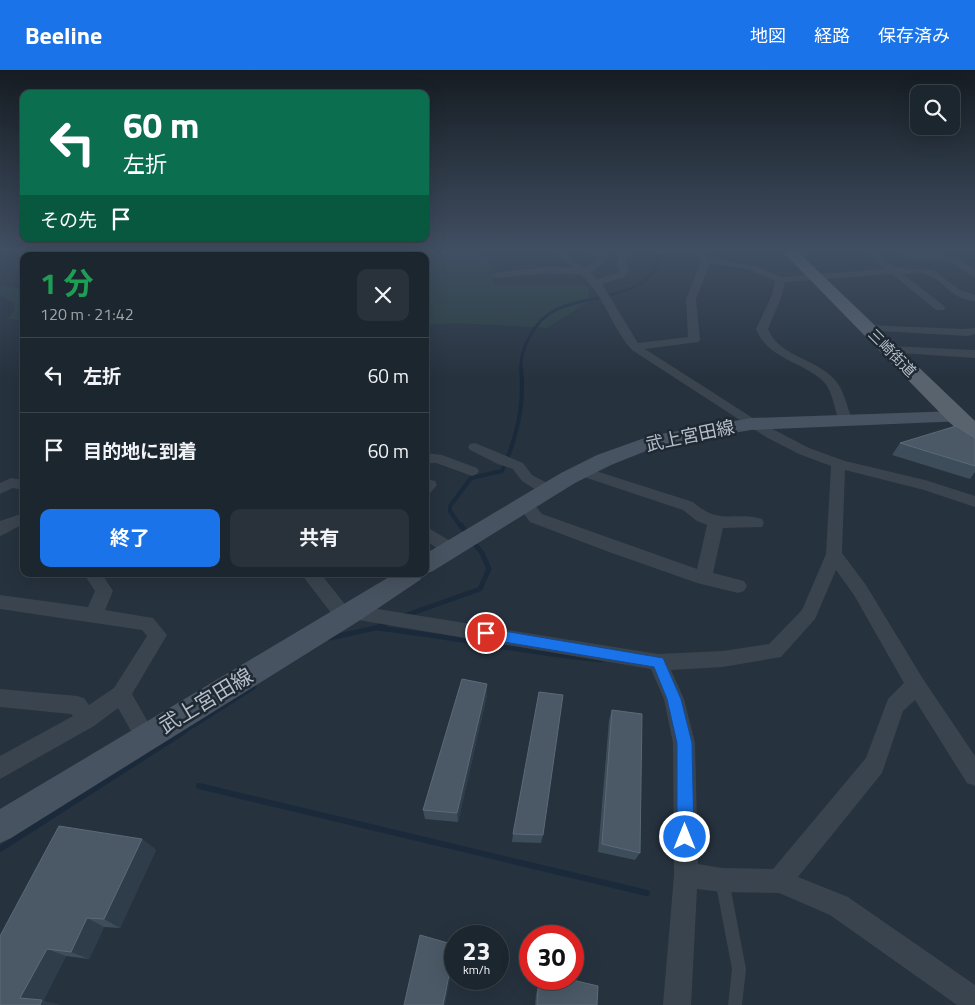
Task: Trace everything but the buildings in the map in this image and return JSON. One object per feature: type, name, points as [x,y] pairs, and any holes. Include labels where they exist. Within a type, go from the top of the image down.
[{"type":"main road","name":"三崎街道","points":[[832,294],[956,417],[975,433]]},
{"type":"main road","name":"武上宮田線","points":[[429,562],[524,503],[580,471],[657,440],[751,424],[956,417]]},
{"type":"main road","name":"武上宮田線","points":[[0,827],[349,615],[407,577]]},
{"type":"street","points":[[603,294],[628,339],[636,347],[751,424],[794,448],[838,464],[951,493],[975,502]]},
{"type":"street","points":[[636,347],[694,340],[691,299],[693,294]]},
{"type":"street","points":[[778,294],[762,329],[763,334],[773,346],[824,377],[834,387],[846,420]]},
{"type":"street","points":[[922,294],[940,308]]},
{"type":"street","points":[[959,294],[965,298],[975,298]]},
{"type":"street","points":[[867,328],[968,333],[968,331],[975,331]]},
{"type":"street","points":[[889,350],[969,353],[975,368]]},
{"type":"street","points":[[475,447],[518,466],[527,478],[546,490]]},
{"type":"street","points":[[429,458],[437,458],[472,471]]},
{"type":"street","points":[[314,577],[349,615],[658,662],[724,659],[774,651],[809,614],[834,554],[838,464]]},
{"type":"street","points":[[580,471],[688,506],[697,516],[716,522],[756,523]]},
{"type":"street","points":[[0,488],[11,483],[20,484]]},
{"type":"street","points":[[524,503],[536,518],[615,548],[703,578],[738,586]]},
{"type":"street","points":[[0,530],[8,523],[20,520]]},
{"type":"street","points":[[703,578],[716,522]]},
{"type":"street","points":[[429,533],[463,541]]},
{"type":"street","points":[[834,554],[860,590],[916,685],[975,775]]},
{"type":"street","points":[[94,614],[104,591],[95,577]]},
{"type":"street","points":[[0,602],[147,622],[158,635],[121,694],[87,719],[0,768]]},
{"type":"street","points":[[658,662],[674,699],[684,743],[686,875],[677,1005]]},
{"type":"street","points":[[779,881],[874,765],[895,706],[916,685]]},
{"type":"street","points":[[121,694],[146,738]]},
{"type":"street","points":[[0,698],[76,704],[87,719]]},
{"type":"street","points":[[686,875],[722,880],[779,881],[839,906],[975,1001]]},
{"type":"lane","points":[[722,880],[739,970],[735,1005]]},
{"type":"green space","points":[[20,294],[20,319],[8,319],[14,311],[14,303],[0,295]]},
{"type":"green space","points":[[429,294],[589,294],[588,302],[547,328],[456,323],[429,325]]},
{"type":"waterway","points":[[521,368],[524,348],[530,336],[539,323],[550,313],[576,302],[617,294]]},
{"type":"waterway","points":[[461,527],[450,511],[450,506],[471,478],[502,471],[512,446],[521,408],[521,368]]},
{"type":"waterway","points":[[461,525],[467,534]]},
{"type":"waterway","points":[[404,616],[480,589],[489,569],[482,553],[473,542]]},
{"type":"waterway","points":[[330,638],[375,628],[387,623]]},
{"type":"waterway","points":[[376,628],[601,660]]},
{"type":"waterway","points":[[181,733],[254,687]]},
{"type":"waterway","points":[[0,849],[183,732]]},
{"type":"waterway","points":[[199,786],[647,893]]},
{"type":"route","points":[[486,633],[658,662],[674,699],[684,743],[685,837]]}]
